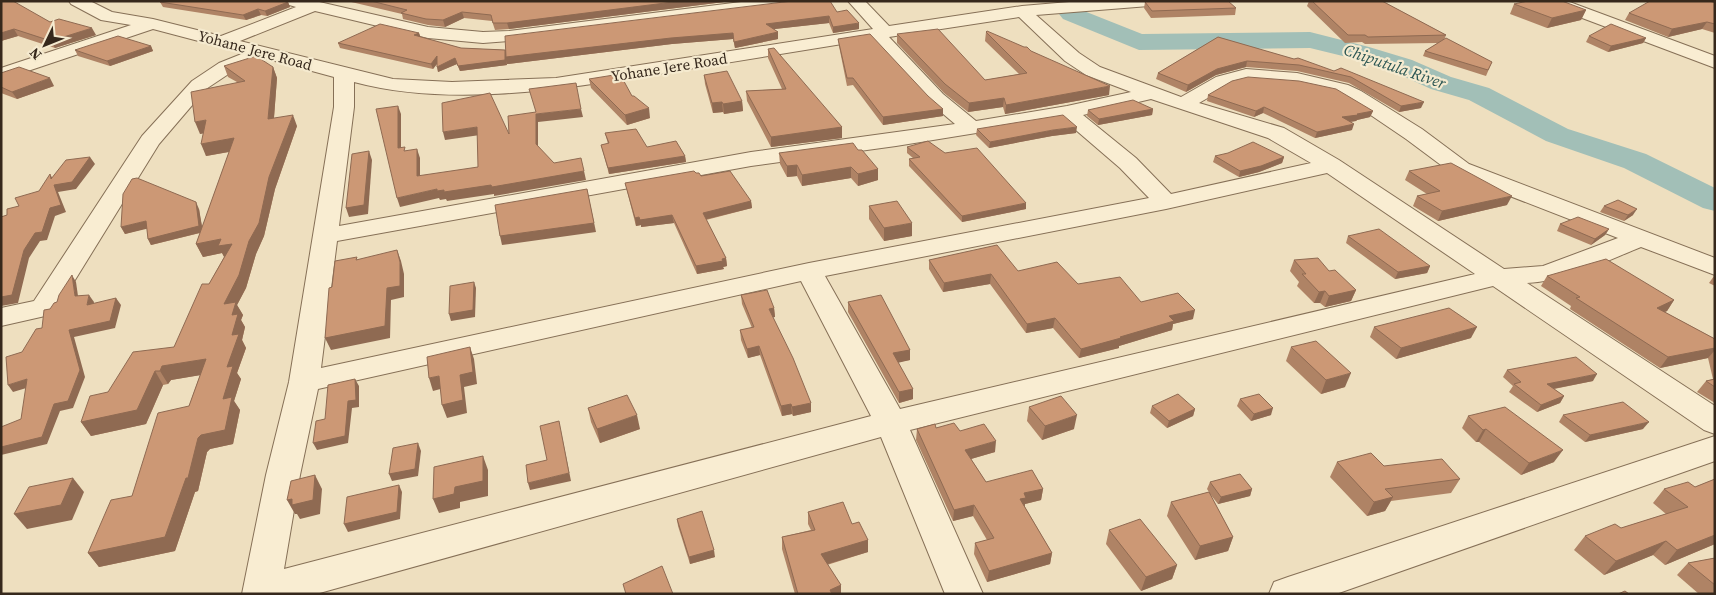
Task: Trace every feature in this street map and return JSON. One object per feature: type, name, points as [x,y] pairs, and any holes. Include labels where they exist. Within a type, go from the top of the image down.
[{"type":"street","name":"Yohane Jere Road","points":[[77,1],[106,16],[153,24],[224,41],[392,85],[452,88],[556,84],[1022,11],[1149,1]]},
{"type":"street","points":[[292,1],[416,30],[476,38],[508,36],[791,1]]},
{"type":"street","points":[[856,1],[882,33],[885,44],[936,98],[972,128]]},
{"type":"street","points":[[1551,1],[1715,62]]},
{"type":"street","points":[[224,41],[314,6]]},
{"type":"street","points":[[1022,11],[1082,65],[1182,104],[1276,133],[1331,165],[1715,422]]},
{"type":"street","points":[[1,74],[153,24]]},
{"type":"street","points":[[1,317],[44,308],[156,134],[199,85],[226,68],[264,52]]},
{"type":"street","points":[[344,73],[344,107],[304,382],[283,476],[261,593],[891,423],[1498,277],[1546,274],[1577,264],[1641,238]]},
{"type":"street","points":[[1182,104],[1223,81],[1246,75],[1296,79],[1329,86],[1354,95],[1414,134],[1461,169],[1715,267]]},
{"type":"street","points":[[325,236],[750,159],[896,140],[1068,112],[1152,93]]},
{"type":"street","points":[[1068,112],[1128,163],[1166,202]]},
{"type":"street","points":[[304,382],[809,271],[1166,202],[1331,165]]},
{"type":"street","points":[[809,271],[891,423],[964,594]]},
{"type":"street","points":[[1288,594],[1715,448]]},
{"type":"building","points":[[1,1],[13,1],[50,22],[59,19],[92,28],[51,41],[14,29],[1,33]]},
{"type":"building","points":[[371,1],[681,1],[507,23],[493,23],[491,15],[462,12],[443,20],[426,19],[401,13],[407,10]]},
{"type":"building","points":[[792,1],[830,1],[837,12],[847,10],[859,23],[833,27],[829,16],[766,24],[778,32],[734,42],[733,33],[671,38],[506,57],[505,36]]},
{"type":"building","points":[[1228,1],[1236,8],[1152,11],[1145,2]]},
{"type":"building","points":[[1312,1],[1382,1],[1446,35],[1368,37],[1365,35],[1348,35]]},
{"type":"building","points":[[1528,1],[1562,1],[1586,10],[1552,18],[1514,4]]},
{"type":"building","points":[[1650,1],[1710,1],[1715,3],[1715,24],[1707,22],[1672,29],[1629,13]]},
{"type":"building","points":[[160,2],[288,2],[265,11],[258,9],[243,15]]},
{"type":"building","points":[[380,24],[419,33],[414,35],[461,48],[505,50],[505,60],[458,66],[455,58],[437,67],[437,56],[431,64],[338,43]]},
{"type":"building","points":[[1611,24],[1646,38],[1611,46],[1589,36]]},
{"type":"building","points":[[938,29],[985,80],[1027,73],[987,31],[1027,47],[1031,51],[1110,86],[1006,105],[1004,98],[969,103],[945,84],[897,34]]},
{"type":"building","points":[[870,34],[928,96],[943,109],[883,117],[853,78],[847,78],[838,39]]},
{"type":"building","points":[[118,36],[151,46],[107,61],[75,50]]},
{"type":"building","points":[[1218,37],[1294,59],[1298,58],[1334,71],[1341,68],[1424,102],[1401,106],[1351,77],[1299,65],[1247,61],[1217,69],[1188,85],[1158,73]]},
{"type":"building","points":[[1446,38],[1492,62],[1488,70],[1425,51]]},
{"type":"building","points":[[774,48],[842,127],[771,137],[746,91],[786,89],[768,49]]},
{"type":"building","points":[[256,56],[273,67],[268,119],[293,115],[269,177],[259,223],[249,241],[239,275],[224,304],[236,302],[232,315],[238,314],[232,335],[239,334],[227,367],[233,366],[223,399],[232,397],[225,430],[201,435],[198,438],[188,478],[186,478],[165,537],[88,553],[111,500],[132,496],[158,413],[189,406],[206,359],[162,366],[160,371],[155,371],[137,410],[81,422],[90,396],[108,392],[133,352],[174,347],[202,284],[209,284],[232,244],[218,246],[221,239],[196,244],[234,138],[201,144],[206,120],[195,122],[191,92],[245,81],[224,66]]},
{"type":"building","points":[[19,67],[50,78],[12,92],[1,87],[1,73]]},
{"type":"building","points":[[727,71],[742,101],[723,104],[722,102],[712,103],[704,75]]},
{"type":"building","points":[[620,74],[632,96],[649,108],[625,115],[589,79]]},
{"type":"building","points":[[1248,77],[1299,81],[1336,89],[1373,111],[1342,117],[1354,124],[1317,132],[1264,107],[1256,111],[1208,95],[1232,81]]},
{"type":"building","points":[[576,83],[581,109],[536,114],[536,144],[554,163],[581,158],[584,171],[492,187],[491,185],[444,192],[444,190],[437,191],[437,189],[397,198],[376,109],[398,106],[398,148],[405,147],[404,151],[417,149],[417,176],[478,167],[477,127],[443,132],[442,103],[490,93],[509,134],[508,116],[536,112],[529,89]]},
{"type":"building","points":[[1133,100],[1153,109],[1099,119],[1088,110]]},
{"type":"building","points":[[1063,115],[1077,127],[990,142],[977,129]]},
{"type":"building","points":[[636,129],[647,147],[676,141],[685,156],[608,168],[601,145],[609,143],[605,133]]},
{"type":"building","points":[[928,141],[945,153],[977,148],[1026,203],[962,216],[909,159],[920,157],[907,147]]},
{"type":"building","points":[[1253,142],[1284,157],[1261,166],[1240,171],[1215,156],[1228,153]]},
{"type":"building","points":[[853,143],[858,150],[862,150],[878,169],[858,174],[851,167],[802,175],[797,165],[787,166],[779,153]]},
{"type":"building","points":[[369,151],[364,205],[346,208],[352,154]]},
{"type":"building","points":[[90,157],[72,182],[54,185],[61,205],[50,208],[42,232],[35,233],[24,250],[12,295],[1,297],[1,217],[7,215],[7,209],[19,206],[15,198],[39,191],[50,174],[51,179],[66,160]]},
{"type":"building","points":[[1451,163],[1512,196],[1442,211],[1417,196],[1440,191],[1409,171]]},
{"type":"building","points":[[694,171],[701,176],[730,171],[751,201],[703,213],[726,258],[722,259],[723,261],[696,266],[672,215],[640,220],[639,217],[635,218],[625,183]]},
{"type":"building","points":[[137,178],[196,202],[199,226],[148,239],[146,221],[121,227],[123,194],[132,179]]},
{"type":"building","points":[[587,189],[594,223],[500,236],[495,205]]},
{"type":"building","points":[[1618,200],[1637,209],[1628,215],[1604,206]]},
{"type":"building","points":[[897,201],[912,223],[884,228],[869,206]]},
{"type":"building","points":[[1578,217],[1609,229],[1595,239],[1560,224]]},
{"type":"building","points":[[1379,229],[1430,266],[1398,272],[1348,236]]},
{"type":"building","points":[[997,245],[1018,271],[1057,262],[1078,284],[1120,277],[1141,302],[1178,293],[1195,310],[1169,316],[1174,321],[1081,349],[1055,318],[1027,324],[991,274],[944,283],[929,260]]},
{"type":"building","points":[[397,250],[400,262],[400,286],[387,288],[385,326],[325,338],[329,288],[332,287],[335,261],[357,257],[356,260]]},
{"type":"building","points":[[1318,258],[1329,271],[1335,270],[1356,290],[1329,296],[1325,291],[1319,292],[1302,274],[1306,274],[1294,260]]},
{"type":"building","points":[[1606,259],[1674,300],[1657,308],[1715,339],[1715,348],[1668,357],[1576,298],[1580,297],[1547,276]]},
{"type":"building","points":[[72,275],[75,296],[89,295],[87,305],[116,298],[110,321],[69,330],[80,370],[68,401],[54,404],[42,437],[1,447],[1,427],[21,419],[27,379],[8,385],[6,357],[22,352],[36,329],[42,328],[44,310],[50,309],[57,302],[59,295]]},
{"type":"building","points":[[474,282],[473,310],[449,314],[450,286]]},
{"type":"building","points":[[767,290],[774,308],[769,309],[793,358],[811,403],[792,407],[791,404],[781,406],[759,346],[747,349],[740,330],[754,327],[741,295]]},
{"type":"building","points":[[881,295],[910,350],[893,353],[913,389],[899,392],[848,302]]},
{"type":"building","points":[[1449,308],[1477,327],[1401,348],[1374,327]]},
{"type":"building","points":[[1316,341],[1351,373],[1326,380],[1291,347]]},
{"type":"building","points":[[470,347],[473,372],[460,375],[463,400],[442,405],[439,376],[429,378],[427,357]]},
{"type":"building","points":[[1576,357],[1597,374],[1547,384],[1564,396],[1541,405],[1514,384],[1521,382],[1507,370]]},
{"type":"building","points":[[355,379],[356,400],[348,401],[345,436],[313,443],[316,421],[325,419],[328,385]]},
{"type":"building","points":[[1715,379],[1715,387],[1706,381]]},
{"type":"building","points":[[1178,394],[1195,409],[1169,421],[1152,406]]},
{"type":"building","points":[[1259,394],[1273,408],[1254,414],[1240,399]]},
{"type":"building","points":[[627,395],[637,415],[597,429],[588,408]]},
{"type":"building","points":[[1061,396],[1077,415],[1045,426],[1029,407]]},
{"type":"building","points":[[1623,402],[1649,422],[1590,435],[1563,415]]},
{"type":"building","points":[[1505,407],[1563,450],[1529,463],[1486,429],[1483,430],[1468,416]]},
{"type":"building","points":[[559,421],[569,473],[528,483],[526,465],[547,460],[540,426]]},
{"type":"building","points":[[954,423],[960,431],[984,424],[996,441],[965,450],[986,482],[1032,470],[1043,489],[1024,493],[1026,498],[1020,499],[1052,553],[989,571],[975,543],[994,538],[974,505],[954,510],[917,429],[935,424],[936,428]]},
{"type":"building","points":[[418,443],[415,469],[389,474],[393,448]]},
{"type":"building","points":[[1371,453],[1384,466],[1442,459],[1460,479],[1385,489],[1393,497],[1374,502],[1337,462]]},
{"type":"building","points":[[483,456],[483,481],[455,487],[454,494],[433,499],[434,467]]},
{"type":"building","points":[[1240,474],[1252,489],[1221,497],[1210,482]]},
{"type":"building","points":[[315,475],[313,500],[292,505],[292,499],[287,500],[291,481]]},
{"type":"building","points":[[73,478],[61,505],[14,514],[29,487]]},
{"type":"building","points":[[1715,479],[1715,535],[1677,550],[1666,541],[1616,561],[1585,536],[1615,524],[1621,528],[1688,507],[1664,489],[1688,482],[1695,487]]},
{"type":"building","points":[[399,485],[397,512],[344,524],[347,497]]},
{"type":"building","points":[[1209,492],[1233,537],[1200,546],[1171,502]]},
{"type":"building","points":[[843,502],[852,524],[859,522],[868,540],[821,554],[841,585],[830,590],[832,594],[798,594],[782,537],[815,530],[808,512]]},
{"type":"building","points":[[702,511],[714,550],[689,557],[677,519]]},
{"type":"building","points":[[1140,519],[1177,565],[1146,577],[1109,530]]},
{"type":"building","points":[[1715,558],[1715,585],[1688,563]]},
{"type":"building","points":[[662,566],[673,594],[626,594],[623,584]]},
{"type":"building","points":[[1625,591],[1629,594],[1618,594]]},
{"type":"waterway","name":"Chiputula River","points":[[1077,1],[1071,14],[1139,42],[1310,40],[1360,52],[1403,66],[1441,83],[1479,94],[1557,135],[1635,161],[1715,201]]}]
